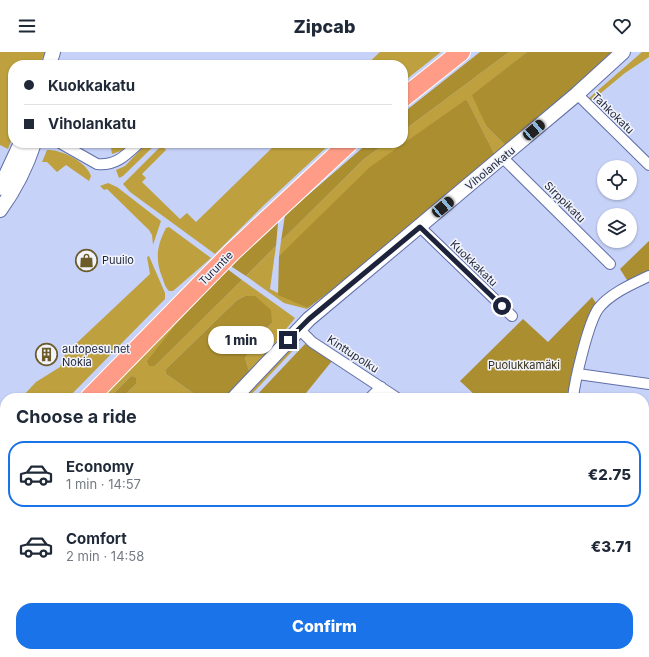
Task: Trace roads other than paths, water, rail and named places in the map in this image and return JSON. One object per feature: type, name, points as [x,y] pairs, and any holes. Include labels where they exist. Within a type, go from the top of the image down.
[{"type":"highway","points":[[408,94],[461,52]]},
{"type":"highway","name":"Turuntie","points":[[94,393],[232,252],[344,148]]},
{"type":"main road","name":"Viholankatu","points":[[239,393],[299,329],[577,94],[623,52]]},
{"type":"main road","points":[[0,188],[20,148]]},
{"type":"main road","points":[[0,210],[14,191],[26,167],[32,148]]},
{"type":"street","name":"Tahkokatu","points":[[577,94],[649,165]]},
{"type":"street","points":[[69,148],[97,164],[104,164],[122,159],[134,148]]},
{"type":"street","name":"Sirppikatu","points":[[502,157],[610,264]]},
{"type":"street","name":"Kuokkakatu","points":[[420,227],[512,316]]},
{"type":"street","points":[[574,393],[590,328],[598,308],[628,286],[649,276]]},
{"type":"street","name":"Kinttupolku","points":[[299,329],[312,342],[390,393]]},
{"type":"street","points":[[578,374],[649,384]]},
{"type":"street","points":[[375,393],[381,387]]},
{"type":"place","name":"Puuilo","points":[[87,260]]},
{"type":"place","name":"autopesu.net Nokia","points":[[47,355]]},
{"type":"park label","name":"Puolukkamäki","points":[[524,365]]}]
